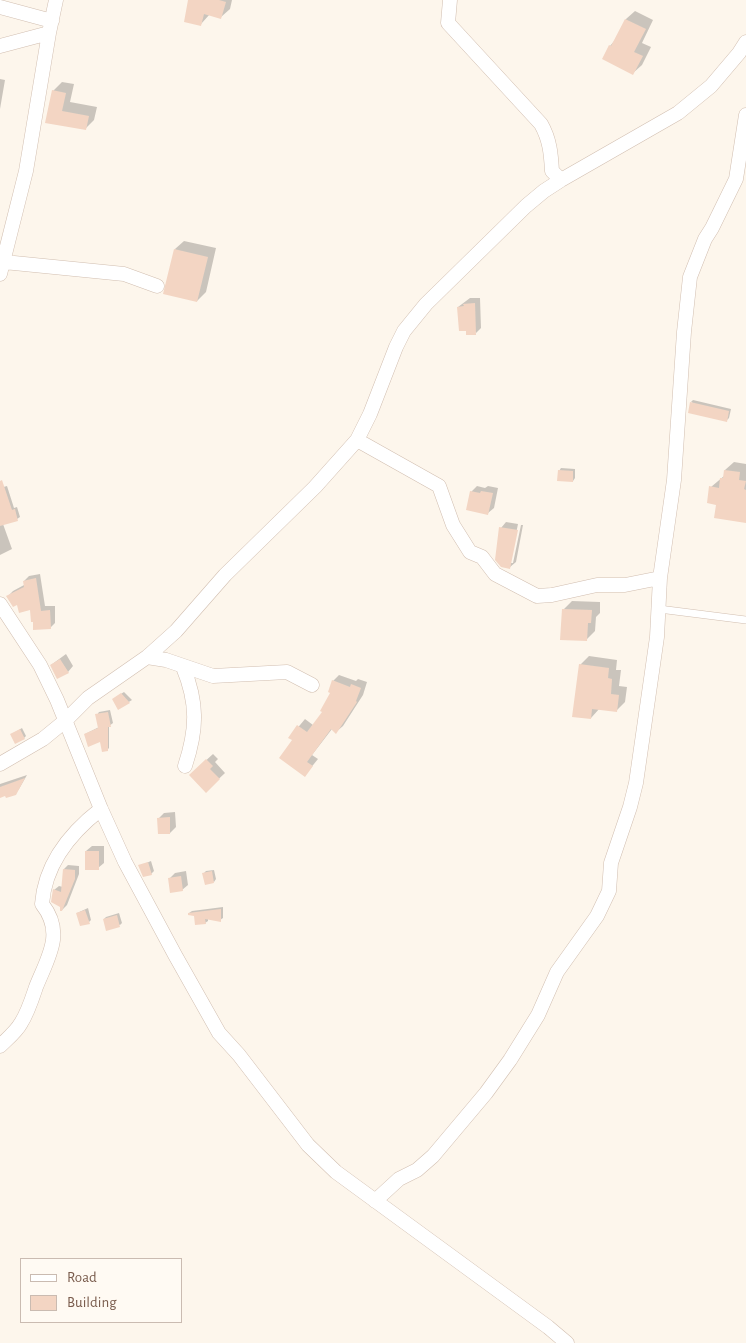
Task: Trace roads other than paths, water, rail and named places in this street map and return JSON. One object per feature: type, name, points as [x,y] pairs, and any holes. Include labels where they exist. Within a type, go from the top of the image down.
[{"type":"street","points":[[56,0],[26,171],[2,268],[124,274],[157,286]]},
{"type":"street","points":[[450,0],[448,23],[541,124],[551,147],[552,171],[562,180]]},
{"type":"street","points":[[0,8],[51,27]]},
{"type":"street","points":[[0,46],[51,27]]},
{"type":"street","points":[[0,764],[43,739],[65,722],[88,698],[147,657],[176,631],[225,575],[315,487],[357,440],[370,414],[396,348],[413,318],[526,206],[544,191],[660,125],[689,105],[710,86],[739,53],[746,42]]},
{"type":"street","points":[[375,1202],[399,1179],[416,1170],[433,1156],[486,1093],[510,1060],[538,1014],[557,972],[597,916],[609,891],[611,863],[636,783],[657,637],[660,578],[674,480],[684,332],[690,278],[704,239],[712,228],[736,178],[746,115]]},
{"type":"street","points":[[357,440],[439,486],[453,525],[470,552],[482,556],[495,574],[537,596],[552,595],[597,585],[625,585],[660,578]]},
{"type":"street","points":[[0,604],[40,665],[57,700],[101,810],[125,862],[174,955],[219,1033],[239,1055],[308,1145],[336,1172],[548,1327],[567,1343]]},
{"type":"street","points":[[147,657],[166,660],[213,676],[287,672],[312,685]]},
{"type":"street","points":[[183,667],[188,679],[195,714],[192,743],[185,766]]},
{"type":"street","points":[[0,1046],[21,1024],[50,957],[53,944],[53,929],[50,914],[42,904],[43,890],[53,862],[73,834],[101,810]]},
{"type":"lane","points":[[659,609],[746,620]]}]
